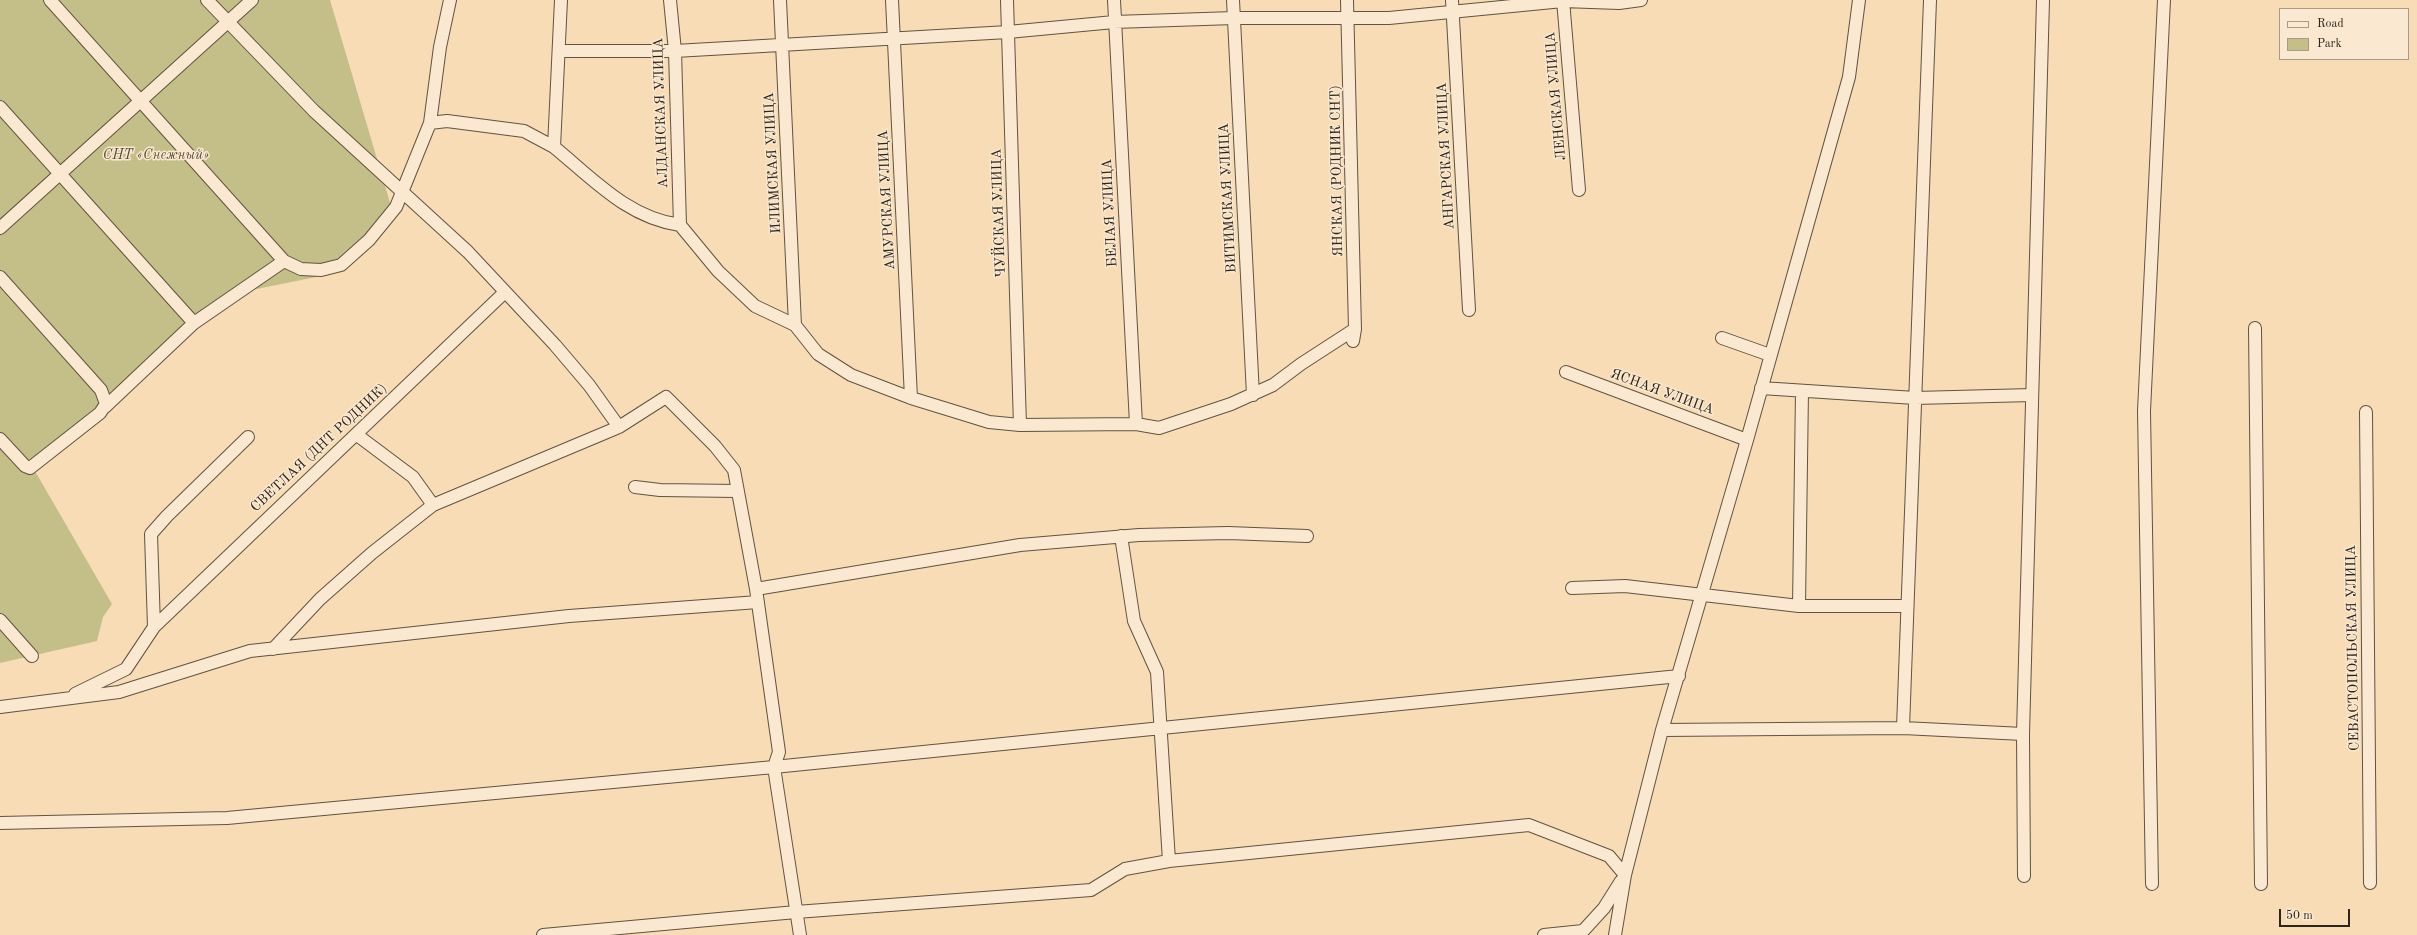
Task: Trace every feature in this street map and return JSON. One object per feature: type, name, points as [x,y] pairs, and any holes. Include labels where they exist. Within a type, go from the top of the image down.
[{"type":"street","points":[[50,0],[284,261],[301,269],[321,270],[341,265],[369,240],[396,207],[401,191],[430,123],[440,47],[450,0]]},
{"type":"street","points":[[207,0],[314,110],[468,252],[589,385],[619,427]]},
{"type":"street","points":[[0,228],[252,0]]},
{"type":"street","points":[[554,147],[562,0]]},
{"type":"street","name":"АЛДАНСКАЯ УЛИЦА","points":[[670,0],[675,51],[680,226]]},
{"type":"street","name":"ИЛИМСКАЯ УЛИЦА","points":[[780,0],[795,325]]},
{"type":"street","name":"АМУРСКАЯ УЛИЦА","points":[[892,0],[911,398]]},
{"type":"street","name":"ЧУЙСКАЯ УЛИЦА","points":[[1007,0],[1020,425]]},
{"type":"street","name":"БЕЛАЯ УЛИЦА","points":[[1114,0],[1136,424]]},
{"type":"street","name":"ВИТИМСКАЯ УЛИЦА","points":[[1233,0],[1253,395]]},
{"type":"street","name":"ЯНСКАЯ (РОДНИК СНТ)","points":[[1348,0],[1355,329],[1353,341]]},
{"type":"street","points":[[559,51],[675,51],[1008,32],[1114,22],[1234,18],[1349,19],[1453,6],[1563,1],[1619,3],[1641,0]]},
{"type":"street","points":[[1615,935],[1625,875],[1662,730],[1747,440],[1849,77],[1860,0]]},
{"type":"street","points":[[1903,728],[1930,0]]},
{"type":"street","points":[[2024,876],[2023,734],[2043,0]]},
{"type":"street","points":[[2152,884],[2144,411],[2164,0]]},
{"type":"street","name":"ЛЕНСКАЯ УЛИЦА","points":[[1563,1],[1579,190]]},
{"type":"street","name":"АНГАРСКАЯ УЛИЦА","points":[[1453,6],[1469,310]]},
{"type":"street","points":[[0,107],[194,323]]},
{"type":"street","points":[[430,123],[447,121],[524,131],[554,147],[625,206],[660,223],[680,226],[718,271],[755,306],[795,325],[818,354],[845,370],[911,398],[988,422],[1020,425],[1136,424],[1159,428],[1253,395],[1274,386],[1301,364],[1355,329]]},
{"type":"street","points":[[0,439],[25,466],[30,468],[80,430],[194,323],[284,261]]},
{"type":"street","points":[[0,277],[101,390],[105,407]]},
{"type":"street","name":"СВЕТЛАЯ (ДНТ РОДНИК)","points":[[70,697],[126,669],[154,627],[227,554],[357,435],[505,292]]},
{"type":"street","points":[[2255,328],[2261,884]]},
{"type":"street","points":[[1722,338],[1770,355]]},
{"type":"street","name":"ЯСНАЯ УЛИЦА","points":[[1566,372],[1747,440]]},
{"type":"street","points":[[1761,388],[1915,398],[2032,394]]},
{"type":"street","points":[[1800,606],[1802,390]]},
{"type":"street","points":[[273,649],[320,599],[372,553],[433,505],[619,427],[666,397],[715,446],[734,470],[758,602],[779,752],[774,767],[800,935]]},
{"type":"street","name":"СЕВАСТОПОЛЬСКАЯ УЛИЦА","points":[[2366,412],[2370,883]]},
{"type":"street","points":[[357,435],[412,477],[433,505]]},
{"type":"street","points":[[154,627],[151,534],[167,516],[248,437]]},
{"type":"street","points":[[635,487],[660,490],[737,491]]},
{"type":"street","points":[[756,589],[1020,545],[1121,536],[1228,533],[1307,536]]},
{"type":"street","points":[[1121,536],[1134,621],[1157,672],[1169,861]]},
{"type":"street","points":[[1572,588],[1625,586],[1800,606],[1907,606]]},
{"type":"street","points":[[0,707],[119,692],[250,651],[570,616],[758,602]]},
{"type":"street","points":[[0,620],[32,656]]},
{"type":"street","points":[[0,823],[227,818],[774,767],[1679,676]]},
{"type":"street","points":[[1662,730],[1903,728],[2023,734]]},
{"type":"street","points":[[543,935],[796,912],[1091,890],[1125,869],[1169,861],[1529,826],[1609,856],[1625,875]]},
{"type":"street","points":[[1544,935],[1582,931],[1604,908],[1625,875]]},
{"type":"green space","name":"СНТ «Снежный»","points":[[0,0],[330,0],[393,213],[321,276],[222,296],[194,323],[32,466],[112,604],[103,617],[97,641],[0,663]]}]
